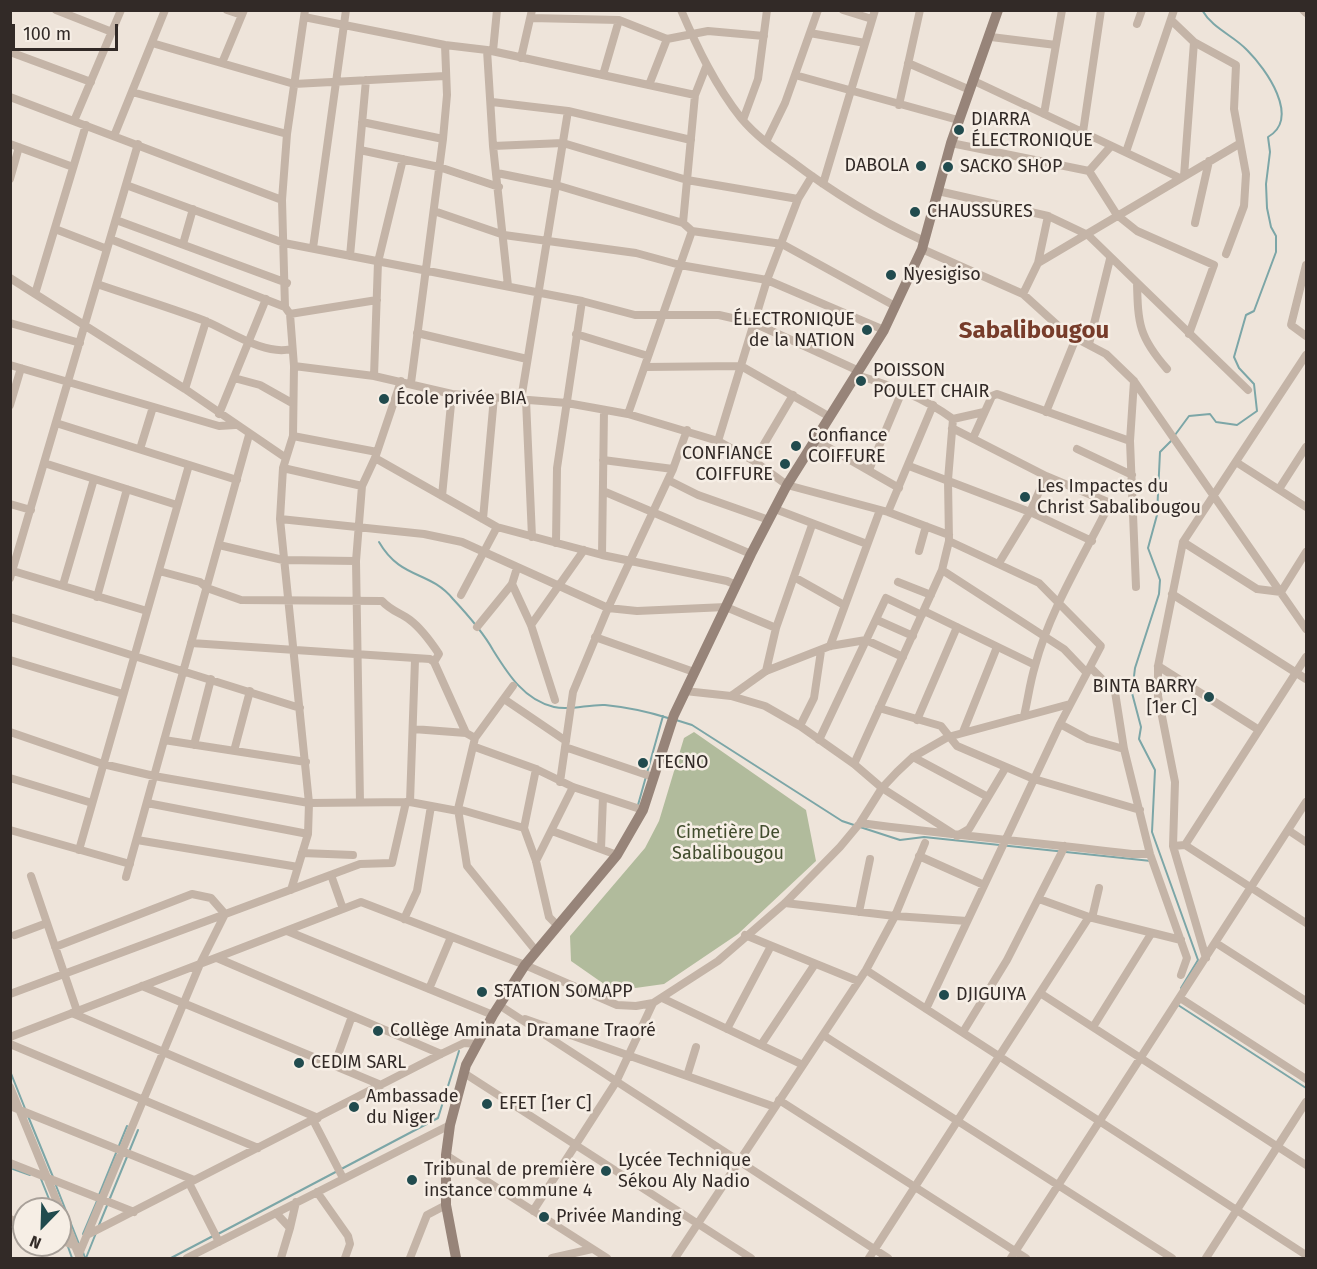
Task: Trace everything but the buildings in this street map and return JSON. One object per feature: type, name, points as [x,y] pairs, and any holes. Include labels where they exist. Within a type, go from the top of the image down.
[{"type":"main road","points":[[456,1258],[446,1205],[446,1155],[450,1125],[464,1073],[496,1010],[525,964],[617,855],[643,810],[673,718],[751,554],[787,485],[817,441],[884,330],[923,245],[958,120],[991,37],[999,10]]},
{"type":"street","points":[[56,10],[112,32]]},
{"type":"street","points":[[74,121],[121,10]]},
{"type":"street","points":[[114,136],[165,10]]},
{"type":"street","points":[[222,63],[243,13],[227,10]]},
{"type":"street","points":[[313,248],[346,10]]},
{"type":"street","points":[[497,10],[490,51],[493,146],[508,286]]},
{"type":"street","points":[[681,10],[706,68],[743,120],[766,142],[812,176],[881,221],[923,245],[1023,294],[1066,333],[1106,354],[1134,381],[1167,425],[1213,496],[1306,629]]},
{"type":"street","points":[[743,120],[758,79],[767,10]]},
{"type":"street","points":[[766,142],[795,75],[818,10]]},
{"type":"street","points":[[823,183],[873,15],[843,10]]},
{"type":"street","points":[[899,105],[920,10]]},
{"type":"street","points":[[1044,114],[1062,10]]},
{"type":"street","points":[[1083,132],[1101,10]]},
{"type":"street","points":[[1137,24],[1142,10]]},
{"type":"street","points":[[1126,153],[1174,10]]},
{"type":"street","points":[[291,890],[308,834],[309,803],[280,519],[283,468],[293,436],[294,366],[288,311],[282,200],[287,134],[305,14],[445,45],[490,51],[695,95]]},
{"type":"street","points":[[520,58],[531,14],[619,20],[667,39],[708,31],[764,36]]},
{"type":"street","points":[[603,75],[619,20]]},
{"type":"street","points":[[1171,20],[1194,42],[1236,65],[1234,109],[1246,174],[1244,206],[1226,254]]},
{"type":"street","points":[[810,33],[865,43]]},
{"type":"street","points":[[991,37],[1056,45]]},
{"type":"street","points":[[649,85],[667,39]]},
{"type":"street","points":[[1182,177],[1194,42]]},
{"type":"street","points":[[152,43],[294,84],[445,76]]},
{"type":"street","points":[[411,383],[443,139],[447,95],[445,45]]},
{"type":"street","points":[[10,52],[91,82]]},
{"type":"street","points":[[908,63],[1044,114],[1182,177]]},
{"type":"street","points":[[683,223],[695,95],[706,68]]},
{"type":"street","points":[[795,75],[958,120]]},
{"type":"street","points":[[350,256],[366,80]]},
{"type":"street","points":[[132,92],[287,134]]},
{"type":"street","points":[[10,97],[282,200]]},
{"type":"street","points":[[492,102],[568,111],[691,140]]},
{"type":"street","points":[[532,537],[524,400],[538,292],[568,111]]},
{"type":"street","points":[[362,122],[443,139]]},
{"type":"street","points":[[35,294],[86,125]]},
{"type":"street","points":[[493,146],[562,143],[687,180],[798,199]]},
{"type":"street","points":[[951,143],[1089,171],[1117,215],[1137,231],[1214,265],[1189,334]]},
{"type":"street","points":[[138,144],[12,574],[63,585],[147,611]]},
{"type":"street","points":[[1038,262],[1088,235],[1117,215],[1239,144]]},
{"type":"street","points":[[10,179],[15,146],[73,167]]},
{"type":"street","points":[[1089,171],[1111,146]]},
{"type":"street","points":[[360,150],[440,167],[499,187]]},
{"type":"street","points":[[374,376],[378,262],[403,159]]},
{"type":"street","points":[[1195,223],[1209,161]]},
{"type":"street","points":[[497,173],[556,185],[683,223],[692,231],[782,244],[895,306]]},
{"type":"street","points":[[718,441],[767,280],[798,199],[812,176]]},
{"type":"street","points":[[126,185],[240,229],[284,243],[582,301],[635,315],[719,315],[754,323],[858,373],[903,389],[933,405],[952,423],[974,438],[1046,476],[1134,513]]},
{"type":"street","points":[[938,191],[1048,216],[1088,235],[1248,390]]},
{"type":"street","points":[[183,244],[193,209]]},
{"type":"street","points":[[434,211],[504,236],[547,239],[636,253],[680,265],[767,280],[884,330]]},
{"type":"street","points":[[1023,294],[1038,262],[1048,216]]},
{"type":"street","points":[[116,220],[287,283]]},
{"type":"street","points":[[55,229],[107,249]]},
{"type":"street","points":[[628,414],[692,231]]},
{"type":"street","points":[[110,239],[266,298],[288,311],[377,300]]},
{"type":"street","points":[[1089,344],[1110,258]]},
{"type":"street","points":[[1306,265],[1291,325],[1306,336]]},
{"type":"street","points":[[10,278],[185,389],[249,435],[286,458]]},
{"type":"street","points":[[1137,283],[1138,322],[1150,349],[1167,369]]},
{"type":"street","points":[[97,284],[206,321],[248,342],[284,351],[291,349]]},
{"type":"street","points":[[219,414],[266,298]]},
{"type":"street","points":[[556,543],[557,468],[582,301]]},
{"type":"street","points":[[185,389],[206,321]]},
{"type":"street","points":[[10,323],[80,343]]},
{"type":"street","points":[[417,333],[528,359]]},
{"type":"street","points":[[576,334],[648,356]]},
{"type":"street","points":[[1046,412],[1076,338]]},
{"type":"street","points":[[1206,958],[1173,846],[1175,782],[1158,696],[1158,666],[1183,542],[1306,355]]},
{"type":"street","points":[[10,365],[219,426],[235,425]]},
{"type":"street","points":[[294,366],[374,376],[452,394],[567,403],[628,414],[687,430],[718,441],[754,460],[787,485],[884,511],[926,526],[1039,583],[1060,601],[1101,646],[1060,724],[926,1009]]},
{"type":"street","points":[[645,367],[741,366],[830,417]]},
{"type":"street","points":[[10,405],[21,368]]},
{"type":"street","points":[[234,378],[260,385],[292,403]]},
{"type":"street","points":[[360,802],[357,655],[359,599],[356,561],[362,486],[376,455],[401,381]]},
{"type":"street","points":[[1134,381],[1130,441],[1136,587]]},
{"type":"street","points":[[869,470],[903,389]]},
{"type":"street","points":[[442,496],[452,394]]},
{"type":"street","points":[[974,438],[992,396],[997,394],[1130,441]]},
{"type":"street","points":[[754,460],[793,395]]},
{"type":"street","points":[[483,519],[494,398]]},
{"type":"street","points":[[830,646],[867,544],[899,488],[933,405]]},
{"type":"street","points":[[140,449],[153,407]]},
{"type":"street","points":[[602,555],[604,410]]},
{"type":"street","points":[[952,423],[984,412]]},
{"type":"street","points":[[56,423],[237,480]]},
{"type":"street","points":[[854,764],[942,570],[949,538],[948,480],[952,423]]},
{"type":"street","points":[[560,782],[573,692],[608,608],[632,561],[673,469],[687,430]]},
{"type":"street","points":[[126,877],[249,435]]},
{"type":"street","points":[[293,436],[376,455],[497,527],[602,555],[727,581],[736,585]]},
{"type":"street","points":[[817,441],[899,488]]},
{"type":"street","points":[[1279,489],[1306,447]]},
{"type":"street","points":[[1077,449],[1132,475]]},
{"type":"street","points":[[603,460],[673,469]]},
{"type":"street","points":[[1236,462],[1306,507]]},
{"type":"street","points":[[44,463],[177,505]]},
{"type":"street","points":[[79,850],[189,465]]},
{"type":"street","points":[[909,466],[1030,512],[1092,541]]},
{"type":"street","points":[[283,468],[362,486]]},
{"type":"street","points":[[999,563],[1030,512],[1046,476]]},
{"type":"street","points":[[63,585],[94,479]]},
{"type":"street","points":[[668,480],[698,495],[769,520]]},
{"type":"street","points":[[97,597],[127,489]]},
{"type":"street","points":[[603,491],[751,554]]},
{"type":"street","points":[[1024,716],[1035,665],[1044,638],[1060,601],[1110,503]]},
{"type":"street","points":[[10,504],[31,510]]},
{"type":"street","points":[[775,509],[867,544]]},
{"type":"street","points":[[280,519],[423,534],[462,542],[608,608],[637,612],[726,607],[776,628]]},
{"type":"street","points":[[766,671],[776,628],[812,525]]},
{"type":"street","points":[[919,551],[926,526]]},
{"type":"street","points":[[461,595],[497,527]]},
{"type":"street","points":[[1183,542],[1257,589],[1281,592]]},
{"type":"street","points":[[219,545],[283,560],[356,561]]},
{"type":"street","points":[[531,625],[584,550]]},
{"type":"street","points":[[1281,592],[1306,552]]},
{"type":"street","points":[[477,627],[512,584],[517,568]]},
{"type":"street","points":[[942,570],[1064,649],[1115,692],[1124,749],[1150,854],[1187,958],[1181,975]]},
{"type":"street","points":[[159,571],[200,582],[207,588],[241,600],[287,602],[359,599],[382,601],[388,609],[408,618],[440,654],[434,662]]},
{"type":"street","points":[[794,577],[844,605]]},
{"type":"street","points":[[898,582],[931,595]]},
{"type":"street","points":[[512,584],[531,625],[555,700]]},
{"type":"street","points":[[1172,594],[1306,679]]},
{"type":"street","points":[[819,740],[886,598],[957,627],[1035,665]]},
{"type":"street","points":[[10,617],[300,708]]},
{"type":"street","points":[[877,620],[913,636]]},
{"type":"street","points":[[917,720],[957,627]]},
{"type":"street","points":[[595,637],[694,672]]},
{"type":"street","points":[[731,696],[766,671],[830,646],[866,640],[903,657]]},
{"type":"street","points":[[191,643],[415,660],[430,659],[434,662],[466,733],[475,743],[536,769],[560,782],[643,810]]},
{"type":"street","points":[[963,732],[998,647]]},
{"type":"street","points":[[800,726],[814,698],[821,651]]},
{"type":"street","points":[[1185,845],[1306,657]]},
{"type":"street","points":[[10,660],[123,694]]},
{"type":"street","points":[[10,994],[360,864],[392,863],[408,802],[415,660]]},
{"type":"street","points":[[1158,666],[1259,730]]},
{"type":"street","points":[[194,745],[212,679]]},
{"type":"street","points":[[513,686],[475,743],[458,810],[467,866],[536,951]]},
{"type":"street","points":[[234,752],[250,691]]},
{"type":"street","points":[[685,691],[731,696],[765,706],[800,726],[854,764],[882,788],[957,836]]},
{"type":"street","points":[[504,699],[566,744],[653,777]]},
{"type":"street","points":[[10,1037],[361,902],[525,964],[617,1005],[636,1006],[653,1003],[718,961],[745,935],[785,903],[860,823],[882,788],[913,758],[948,737],[1070,704]]},
{"type":"street","points":[[879,708],[941,726],[957,746],[1034,779],[1140,810]]},
{"type":"street","points":[[1060,724],[1088,739],[1124,749]]},
{"type":"street","points":[[412,729],[466,733]]},
{"type":"street","points":[[10,732],[103,764],[154,776],[309,803],[408,802],[458,810],[524,828]]},
{"type":"street","points":[[164,740],[306,762]]},
{"type":"street","points":[[913,758],[988,797]]},
{"type":"street","points":[[957,836],[969,829],[1006,766]]},
{"type":"street","points":[[536,769],[524,828],[536,861],[549,917],[558,926]]},
{"type":"street","points":[[10,778],[92,803]]},
{"type":"street","points":[[536,861],[573,787]]},
{"type":"street","points":[[601,849],[603,797]]},
{"type":"street","points":[[1013,1255],[1306,802]]},
{"type":"street","points":[[147,803],[308,834]]},
{"type":"street","points":[[404,919],[417,891],[431,806]]},
{"type":"street","points":[[860,823],[957,836],[1150,854]]},
{"type":"street","points":[[10,830],[130,864]]},
{"type":"street","points":[[1288,830],[1306,842]]},
{"type":"street","points":[[552,831],[617,855]]},
{"type":"street","points":[[136,840],[298,867]]},
{"type":"street","points":[[675,1258],[866,970],[895,916],[925,843]]},
{"type":"street","points":[[1173,846],[1185,845],[1306,923]]},
{"type":"street","points":[[963,1032],[981,1007],[1065,846]]},
{"type":"street","points":[[302,853],[353,855]]},
{"type":"street","points":[[919,856],[984,885]]},
{"type":"street","points":[[859,912],[870,860]]},
{"type":"street","points":[[331,875],[343,909]]},
{"type":"street","points":[[31,876],[65,974],[75,1012],[164,1054],[315,1119],[343,1178]]},
{"type":"street","points":[[869,1258],[1090,917],[1099,888]]},
{"type":"street","points":[[55,947],[192,894],[211,898],[225,914]]},
{"type":"street","points":[[1039,898],[1090,917],[1181,940]]},
{"type":"street","points":[[785,903],[895,916],[967,921]]},
{"type":"street","points":[[78,1253],[185,1005],[200,964],[225,914]]},
{"type":"street","points":[[15,935],[47,923]]},
{"type":"street","points":[[287,931],[429,989],[777,1104],[915,1187],[1013,1255],[1026,1258]]},
{"type":"street","points":[[1093,1027],[1151,934]]},
{"type":"street","points":[[745,935],[858,981]]},
{"type":"street","points":[[429,989],[451,937]]},
{"type":"street","points":[[1216,943],[1306,1001]]},
{"type":"street","points":[[727,1029],[771,946]]},
{"type":"street","points":[[217,958],[441,1053]]},
{"type":"street","points":[[761,1045],[815,964]]},
{"type":"street","points":[[866,970],[1306,1255]]},
{"type":"street","points":[[142,986],[381,1085]]},
{"type":"street","points":[[1040,993],[1306,1165]]},
{"type":"street","points":[[662,998],[803,1065]]},
{"type":"street","points":[[1180,998],[1306,1079]]},
{"type":"street","points":[[533,1211],[616,1082],[653,1003]]},
{"type":"street","points":[[513,1015],[888,1258]]},
{"type":"street","points":[[334,1066],[352,1016]]},
{"type":"street","points":[[823,1035],[1172,1258]]},
{"type":"street","points":[[87,1235],[441,1053],[464,1043],[477,1044]]},
{"type":"street","points":[[10,1044],[258,1148]]},
{"type":"street","points":[[687,1076],[696,1047]]},
{"type":"street","points":[[464,1073],[751,1258]]},
{"type":"street","points":[[10,1087],[78,1253]]},
{"type":"street","points":[[1206,1258],[1306,1102]]},
{"type":"street","points":[[10,1106],[123,1151],[192,1182],[219,1242]]},
{"type":"street","points":[[187,1258],[450,1125]]},
{"type":"street","points":[[446,1155],[605,1258]]},
{"type":"street","points":[[10,1162],[134,1212]]},
{"type":"street","points":[[317,1192],[348,1236],[350,1244],[345,1258]]},
{"type":"street","points":[[281,1258],[296,1202]]},
{"type":"street","points":[[410,1258],[427,1215],[446,1205]]},
{"type":"street","points":[[276,1213],[290,1228]]},
{"type":"street","points":[[552,1258],[592,1249]]},
{"type":"green space","name":"Cimetière De Sabalibougou","points":[[694,732],[806,810],[816,861],[738,934],[664,984],[614,991],[571,961],[570,936],[645,848],[659,821],[684,738]]},
{"type":"waterway","points":[[1175,435],[1189,416],[1210,414],[1216,422],[1237,425],[1257,411],[1254,384],[1239,368],[1234,357],[1246,315],[1254,311],[1276,252],[1276,236],[1271,227],[1267,208],[1266,184],[1270,152],[1268,137],[1277,129],[1281,118],[1281,106],[1271,81],[1255,58],[1217,27],[1202,10]]},
{"type":"waterway","points":[[1172,440],[1160,452],[1157,515],[1148,548],[1160,580],[1159,594],[1135,668],[1132,693],[1141,727],[1139,739],[1155,770],[1152,832],[1198,960],[1181,988]]},
{"type":"waterway","points":[[379,542],[396,563],[434,583],[453,599],[480,630],[511,677],[534,699],[560,708],[605,705],[668,718]]},
{"type":"waterway","points":[[638,805],[663,716]]},
{"type":"waterway","points":[[676,720],[692,725],[842,821],[854,825]]},
{"type":"waterway","points":[[860,827],[900,840],[924,837],[1151,861]]},
{"type":"waterway","points":[[1178,1005],[1306,1088]]},
{"type":"waterway","points":[[218,1234],[438,1118],[459,1051]]},
{"type":"waterway","points":[[10,1071],[26,1111]]},
{"type":"waterway","points":[[28,1116],[53,1177]]},
{"type":"waterway","points":[[99,1195],[127,1126]]},
{"type":"waterway","points":[[99,1225],[138,1130]]},
{"type":"waterway","points":[[13,1169],[30,1175]]},
{"type":"waterway","points":[[41,1179],[48,1197]]},
{"type":"waterway","points":[[55,1183],[79,1244]]},
{"type":"waterway","points":[[83,1234],[97,1201]]},
{"type":"waterway","points":[[86,1258],[96,1233]]},
{"type":"waterway","points":[[171,1258],[213,1236]]},
{"type":"waterway","points":[[83,1252],[85,1258]]},
{"type":"place","name":"DIARRA ÉLECTRONIQUE","points":[[959,130]]},
{"type":"place","name":"DABOLA","points":[[921,166]]},
{"type":"place","name":"SACKO SHOP","points":[[948,167]]},
{"type":"place","name":"CHAUSSURES","points":[[915,212]]},
{"type":"place","name":"Nyesigiso","points":[[891,275]]},
{"type":"place","name":"ÉLECTRONIQUE de la NATION","points":[[867,330]]},
{"type":"place","name":"POISSON POULET CHAIR","points":[[861,381]]},
{"type":"place","name":"École privée BIA","points":[[384,399]]},
{"type":"place","name":"Confiance COIFFURE","points":[[796,446]]},
{"type":"place","name":"CONFIANCE COIFFURE","points":[[785,464]]},
{"type":"place","name":"Les Impactes du Christ Sabalibougou","points":[[1025,497]]},
{"type":"place","name":"BINTA BARRY [1er C]","points":[[1209,697]]},
{"type":"place","name":"TECNO","points":[[643,763]]},
{"type":"place","name":"STATION SOMAPP","points":[[482,992]]},
{"type":"place","name":"DJIGUIYA","points":[[944,995]]},
{"type":"place","name":"Collège Aminata Dramane Traoré","points":[[378,1031]]},
{"type":"place","name":"CEDIM SARL","points":[[299,1063]]},
{"type":"place","name":"EFET [1er C]","points":[[487,1104]]},
{"type":"place","name":"Ambassade du Niger","points":[[354,1107]]},
{"type":"place","name":"Lycée Technique Sékou Aly Nadio","points":[[606,1171]]},
{"type":"place","name":"Tribunal de première instance commune 4","points":[[412,1180]]},
{"type":"place","name":"Privée Manding","points":[[544,1217]]},
{"type":"district","name":"Sabalibougou","points":[[1034,331]]}]
